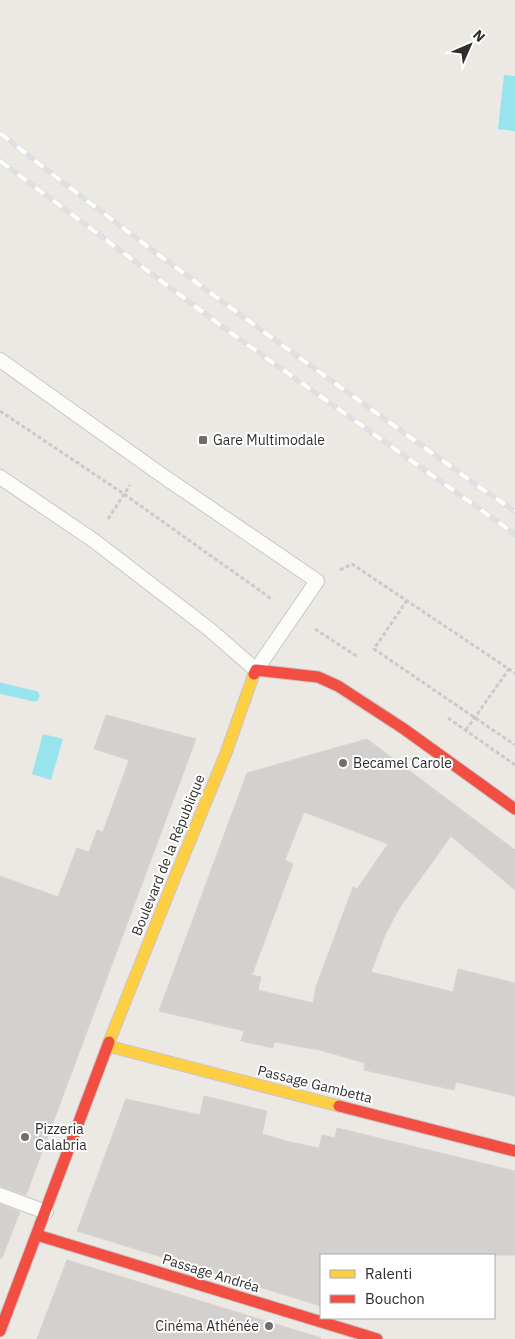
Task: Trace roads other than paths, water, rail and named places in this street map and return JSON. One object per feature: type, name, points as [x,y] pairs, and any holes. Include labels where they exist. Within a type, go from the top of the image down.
[{"type":"main road","points":[[256,670],[318,677],[331,683],[404,729],[515,809]]},
{"type":"main road","name":"Boulevard de la République","points":[[0,1332],[108,1046],[172,882],[226,753],[256,670]]},
{"type":"main road","name":"Passage Gambetta","points":[[108,1046],[515,1151]]},
{"type":"main road","name":"Passage Andréa","points":[[36,1235],[377,1339]]},
{"type":"lane","points":[[0,360],[145,463],[317,581],[256,670],[209,629],[94,540],[0,478]]},
{"type":"lane","points":[[0,1195],[46,1212]]},
{"type":"water","points":[[504,75],[515,76],[515,131],[498,129]]},
{"type":"water","points":[[43,734],[63,739],[51,780],[32,774]]},
{"type":"waterway","points":[[0,688],[34,696]]},
{"type":"railway","points":[[0,133],[239,314],[515,511]]},
{"type":"railway","points":[[0,161],[231,333],[515,534]]},
{"type":"place","name":"Gare Multimodale","points":[[203,440]]},
{"type":"place","name":"Becamel Carole","points":[[343,763]]},
{"type":"place","name":"Pizzeria Calabria","points":[[25,1137]]},
{"type":"place","name":"Cinéma Athénée","points":[[269,1326]]}]
